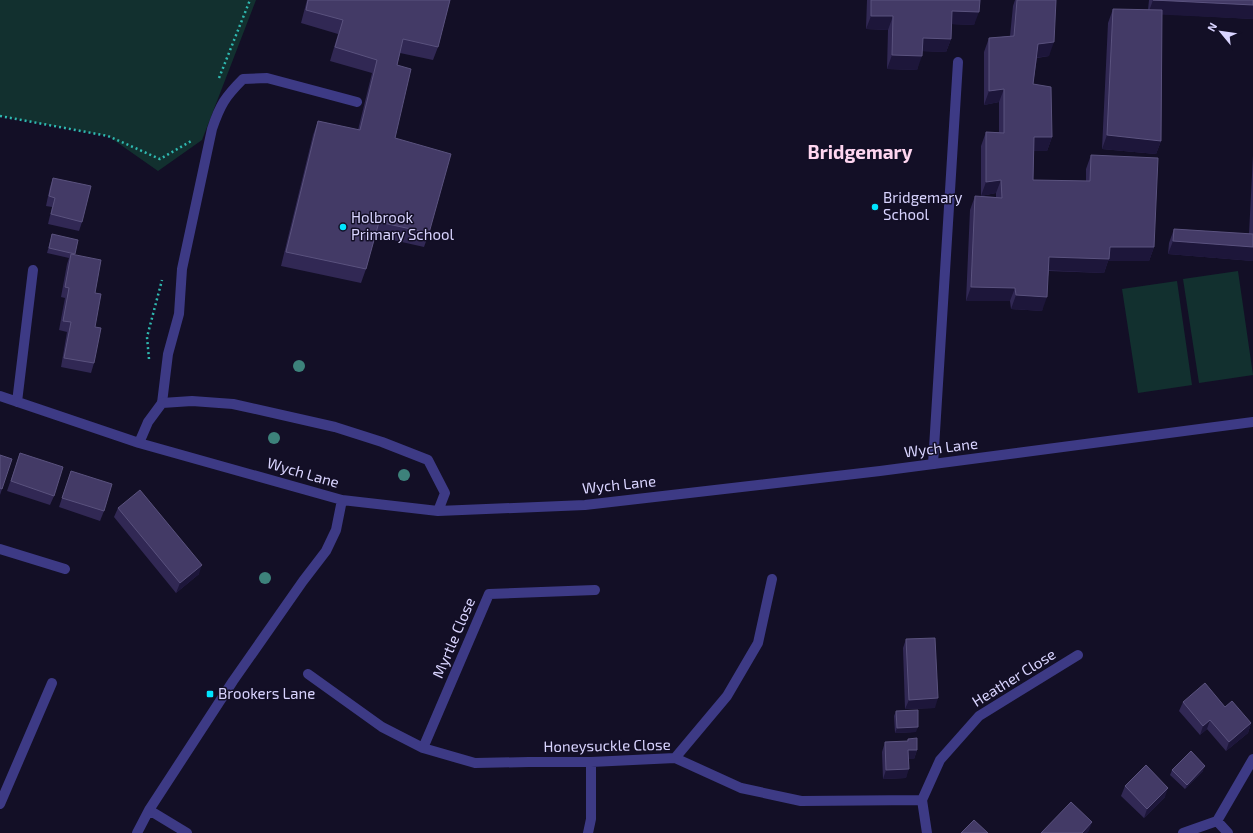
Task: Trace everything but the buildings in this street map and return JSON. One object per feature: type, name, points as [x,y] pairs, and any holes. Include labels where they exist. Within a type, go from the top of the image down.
[{"type":"street","points":[[933,464],[958,62]]},
{"type":"street","points":[[139,443],[148,422],[162,404],[168,354],[179,314],[182,269],[212,129],[218,111],[228,94],[243,79],[267,78],[357,102]]},
{"type":"street","points":[[17,402],[33,270]]},
{"type":"street","name":"Wych Lane","points":[[0,396],[139,443],[342,500],[438,511],[584,505],[933,464],[1253,422]]},
{"type":"street","points":[[162,404],[192,401],[233,404],[335,427],[389,444],[428,460],[445,493],[438,511]]},
{"type":"street","points":[[137,833],[149,810],[233,681],[303,581],[326,551],[336,530],[342,500]]},
{"type":"street","points":[[0,550],[65,569]]},
{"type":"street","points":[[675,758],[726,696],[758,642],[772,578]]},
{"type":"street","name":"Myrtle Close","points":[[424,748],[489,594],[595,590]]},
{"type":"street","name":"Heather Close","points":[[922,800],[940,760],[978,716],[1078,655]]},
{"type":"street","name":"Honeysuckle Close","points":[[308,674],[382,727],[424,748],[475,763],[591,762],[675,758],[741,788],[801,801],[922,800]]},
{"type":"street","points":[[0,804],[52,683]]},
{"type":"street","points":[[1183,833],[1218,821],[1253,759]]},
{"type":"street","points":[[588,833],[591,819],[591,762]]},
{"type":"street","points":[[922,800],[927,833]]},
{"type":"street","points":[[149,810],[186,833]]},
{"type":"street","points":[[1218,821],[1228,833]]},
{"type":"path","points":[[216,85],[250,0]]},
{"type":"path","points":[[0,116],[108,136],[160,159],[197,138]]},
{"type":"green space","points":[[0,0],[256,0],[202,140],[158,171],[108,136],[0,116]]},
{"type":"green space","points":[[1238,271],[1253,375],[1199,383],[1183,279]]},
{"type":"green space","points":[[1177,281],[1192,385],[1138,393],[1122,289]]},
{"type":"place","name":"Bridgemary School","points":[[875,207]]},
{"type":"place","name":"Holbrook Primary School","points":[[343,227]]},
{"type":"place","name":"Brookers Lane","points":[[210,694]]},
{"type":"district","name":"Bridgemary","points":[[860,152]]}]
